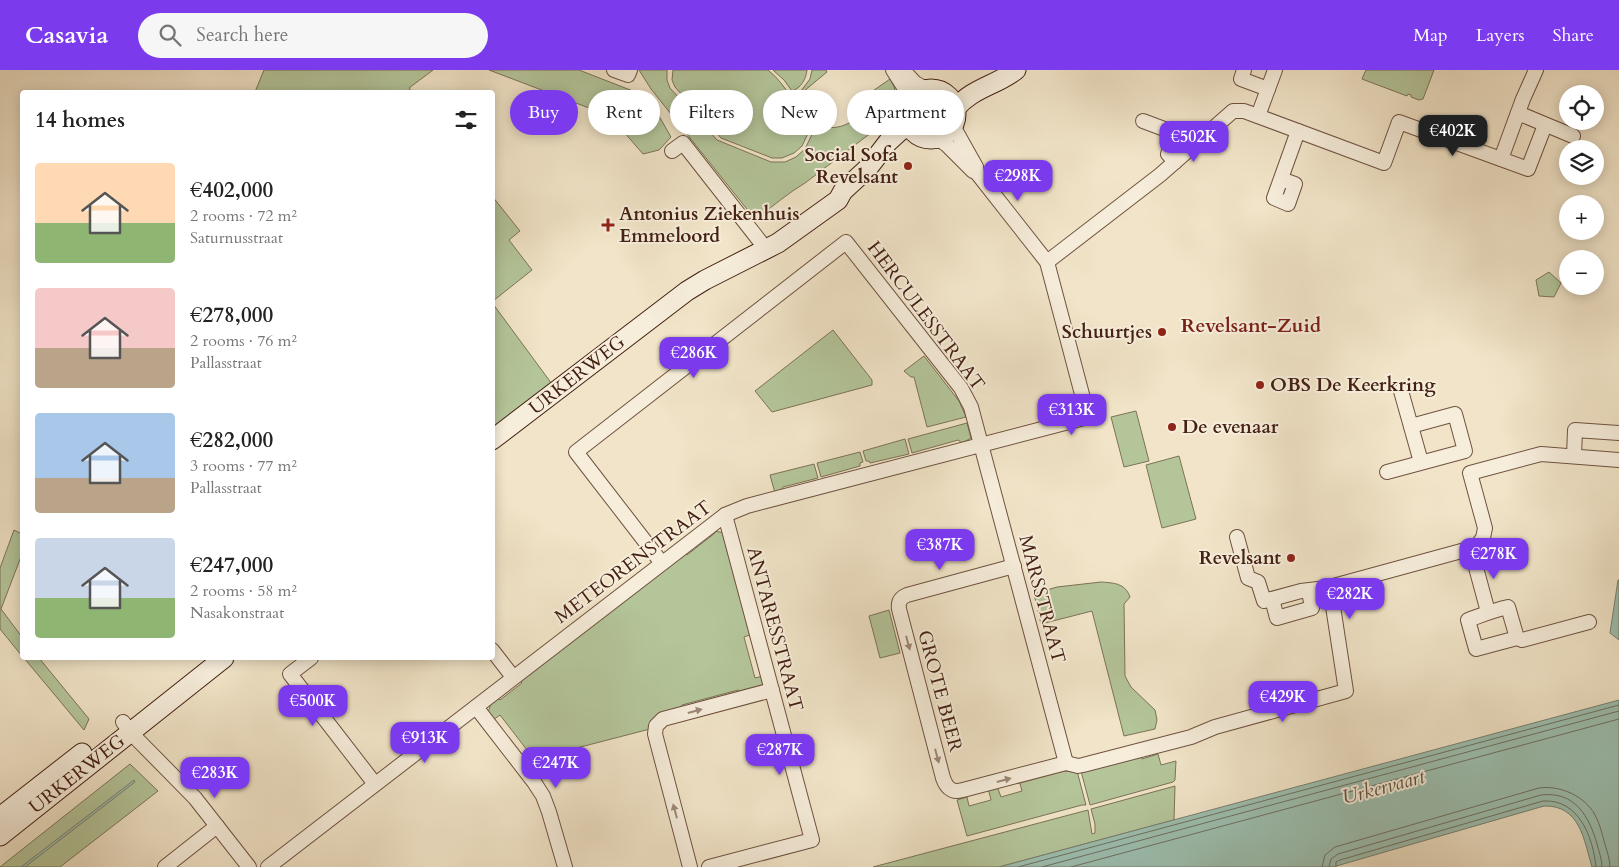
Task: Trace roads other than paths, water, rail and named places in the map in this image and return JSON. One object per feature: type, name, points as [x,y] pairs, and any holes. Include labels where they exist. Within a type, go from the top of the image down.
[{"type":"main road","points":[[941,90],[958,87],[994,70]]},
{"type":"main road","points":[[964,104],[974,91],[1016,70]]},
{"type":"main road","name":"URKERWEG","points":[[495,438],[687,291],[766,249],[799,229],[838,200],[843,191],[868,168],[896,135]]},
{"type":"main road","points":[[924,135],[928,137],[940,135]]},
{"type":"main road","name":"URKERWEG","points":[[838,200],[849,198],[873,180],[896,152],[928,137]]},
{"type":"main road","name":"URKERWEG","points":[[0,836],[205,660]]},
{"type":"main road","name":"URKERWEG","points":[[0,817],[221,660]]},
{"type":"street","points":[[614,70],[628,76],[630,70]]},
{"type":"street","points":[[893,70],[906,90]]},
{"type":"street","points":[[903,70],[915,83],[932,90]]},
{"type":"street","points":[[1244,70],[1241,79],[1268,89]]},
{"type":"street","points":[[1258,116],[1275,70]]},
{"type":"street","points":[[1501,159],[1536,70]]},
{"type":"street","points":[[962,135],[977,173],[1047,262],[1160,175],[1233,111],[1244,111],[1384,163],[1399,122],[1528,169],[1545,125]]},
{"type":"street","points":[[1518,113],[1539,120],[1545,125],[1573,136]]},
{"type":"street","points":[[1144,121],[1175,133],[1190,136],[1196,142]]},
{"type":"street","points":[[1281,178],[1298,131]]},
{"type":"street","points":[[1175,133],[1168,154],[1175,162]]},
{"type":"street","points":[[928,137],[951,149],[971,171],[977,173]]},
{"type":"street","points":[[672,151],[683,143],[766,249]]},
{"type":"street","name":"HERCULESSTRAAT","points":[[661,562],[576,452],[846,242],[964,392],[973,411],[982,445]]},
{"type":"street","name":"METEORENSTRAAT","points":[[268,867],[661,562],[725,515],[747,506],[1088,417],[1047,262]]},
{"type":"street","points":[[1401,391],[1421,462]]},
{"type":"street","points":[[1411,426],[1455,414],[1465,451],[1474,472]]},
{"type":"street","points":[[1574,456],[1575,430],[1619,433]]},
{"type":"street","name":"MARSSTRAAT","points":[[982,445],[1066,763]]},
{"type":"street","points":[[1387,472],[1465,451]]},
{"type":"street","points":[[1237,537],[1248,578],[1258,582],[1264,601],[1330,587],[1471,549],[1481,541],[1485,530],[1470,473],[1541,454],[1619,460]]},
{"type":"street","name":"ANTARESSTRAAT","points":[[709,867],[812,840],[725,515]]},
{"type":"street","points":[[1471,549],[1488,612]]},
{"type":"street","name":"GROTE BEER","points":[[1014,566],[911,594],[901,599],[899,609],[943,778],[950,790],[963,790],[1066,763]]},
{"type":"street","points":[[1066,763],[1078,766],[1083,765],[1191,737],[1216,728],[1346,691],[1330,587]]},
{"type":"street","points":[[1272,599],[1277,618],[1312,608],[1310,591]]},
{"type":"street","points":[[1517,638],[1508,607],[1468,620],[1476,649],[1517,638],[1522,640],[1589,622]]},
{"type":"street","points":[[495,654],[513,677]]},
{"type":"street","points":[[308,660],[290,674],[375,784]]},
{"type":"street","points":[[690,867],[655,731],[657,723],[663,719],[772,690]]},
{"type":"street","points":[[476,707],[543,796],[550,812],[565,867]]},
{"type":"street","name":"URKERWEG","points":[[126,727],[195,798],[249,867]]},
{"type":"street","points":[[165,867],[217,826]]},
{"type":"water","points":[[1619,580],[1619,640],[1610,633]]},
{"type":"water","name":"Urkervaart","points":[[1619,700],[1619,867],[1592,867],[1583,836],[1573,818],[1566,811],[1556,807],[1544,806],[1333,867],[999,867]]},
{"type":"water","points":[[134,780],[135,782],[25,867],[21,867]]},
{"type":"place","name":"Social Sofa Revelsant","points":[[908,166]]},
{"type":"place","name":"Antonius Ziekenhuis Emmeloord","points":[[608,225]]},
{"type":"place","name":"Schuurtjes","points":[[1162,332]]},
{"type":"place","name":"OBS De Keerkring","points":[[1260,385]]},
{"type":"place","name":"De evenaar","points":[[1172,427]]},
{"type":"place","name":"Revelsant","points":[[1291,558]]},
{"type":"district","name":"Revelsant-Zuid","points":[[1251,325]]}]
